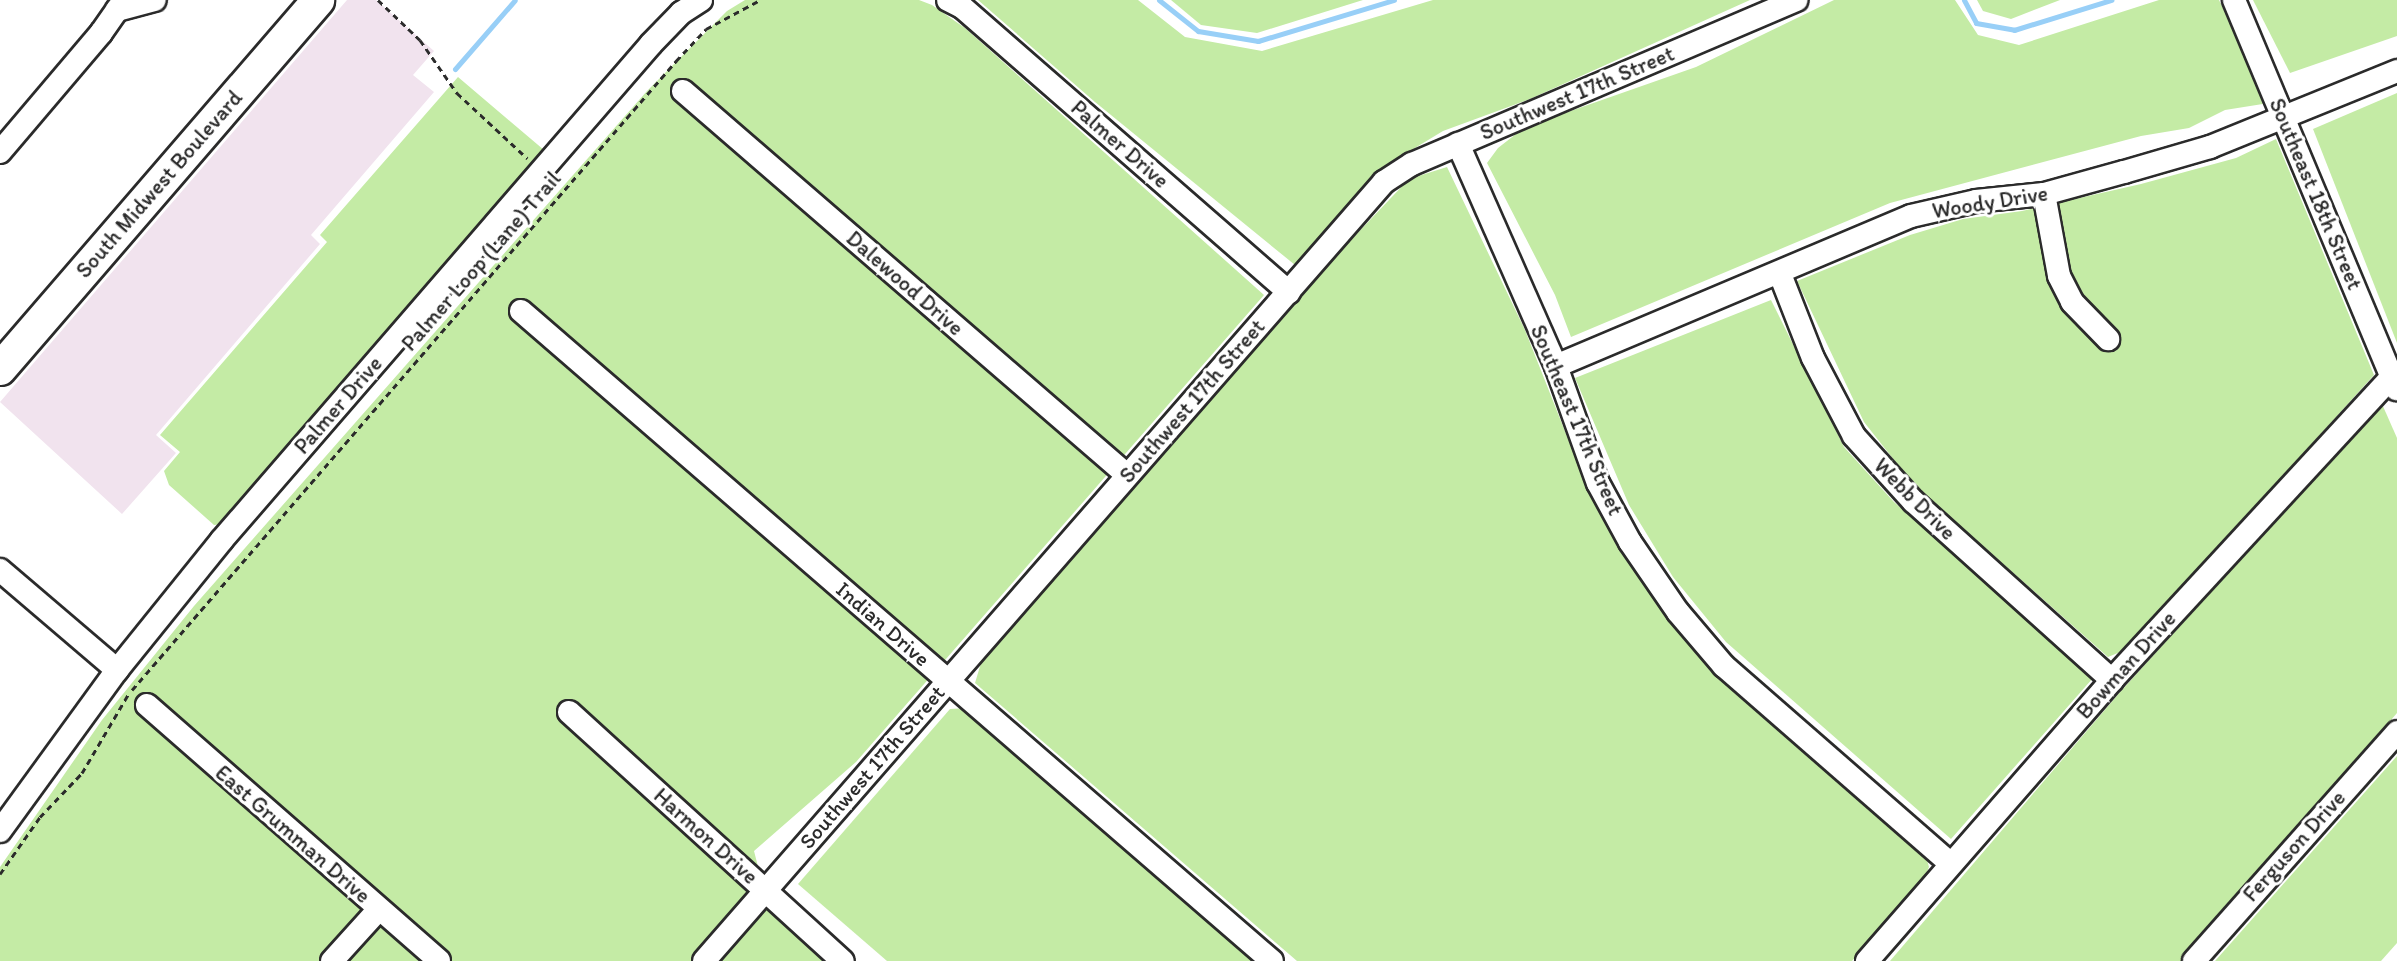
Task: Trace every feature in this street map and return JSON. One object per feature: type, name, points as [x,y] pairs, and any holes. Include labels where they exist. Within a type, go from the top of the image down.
[{"type":"main road","name":"South Midwest Boulevard","points":[[0,369],[318,0]]},
{"type":"street","points":[[4,140],[121,5],[155,0]]},
{"type":"street","name":"Palmer Drive","points":[[0,831],[117,670],[221,541],[651,44],[681,13],[701,0]]},
{"type":"street","name":"Palmer Drive","points":[[948,0],[970,14],[1289,292]]},
{"type":"street","name":"Southwest 17th Street","points":[[704,961],[764,889],[1384,182],[1412,164],[1797,0]]},
{"type":"street","name":"Southeast 18th Street","points":[[2234,0],[2395,383]]},
{"type":"street","name":"Woody Drive","points":[[1556,366],[1780,274],[1911,216],[1976,201],[2044,194],[2210,147],[2397,71]]},
{"type":"street","name":"Dalewood Drive","points":[[683,91],[1127,475]]},
{"type":"street","name":"Southeast 17th Street","points":[[1458,144],[1556,366],[1598,483],[1630,542],[1678,612],[1724,666],[1950,862]]},
{"type":"street","points":[[2044,194],[2059,276],[2072,302],[2108,339]]},
{"type":"street","name":"Webb Drive","points":[[1780,274],[1813,358],[1854,436],[1913,501],[2112,680]]},
{"type":"street","name":"Indian Drive","points":[[521,311],[1272,961]]},
{"type":"street","name":"Bowman Drive","points":[[1867,961],[1950,862],[2112,680],[2395,383]]},
{"type":"street","points":[[0,570],[117,670]]},
{"type":"street","name":"East Grumman Drive","points":[[147,705],[439,961]]},
{"type":"street","name":"Harmon Drive","points":[[569,711],[843,961]]},
{"type":"street","name":"Ferguson Drive","points":[[2194,961],[2397,732]]},
{"type":"street","points":[[332,961],[379,909]]},
{"type":"path","points":[[378,0],[420,40],[447,81],[528,159]]},
{"type":"path","name":"Palmer Loop (Lane) Trail","points":[[0,874],[40,817],[82,773],[109,722],[140,679],[564,190],[706,29],[760,0]]},
{"type":"shaded area","points":[[347,0],[376,0],[434,51],[413,75],[434,92],[311,235],[320,244],[156,435],[176,453],[122,514],[0,402]]},
{"type":"green space","points":[[745,0],[919,0],[932,5],[965,28],[1264,295],[856,762],[754,851],[769,909],[827,961],[0,961],[0,867],[102,720],[194,606],[647,91],[727,11]]},
{"type":"green space","points":[[978,0],[1138,0],[1185,37],[1262,51],[1433,0],[1750,0],[1530,99],[1443,131],[1405,154],[1359,192],[1295,265],[1095,102]]},
{"type":"green space","points":[[1171,0],[1363,0],[1257,33],[1201,25]]},
{"type":"green space","points":[[1834,0],[1955,0],[1978,35],[2019,45],[2159,0],[2219,0],[2269,103],[2225,110],[2189,128],[2141,136],[1890,203],[1571,337],[1555,295],[1487,163],[1498,148],[1525,127],[1696,67]]},
{"type":"green space","points":[[1977,0],[2060,0],[2011,19],[1983,11]]},
{"type":"green space","points":[[2253,0],[2397,0],[2397,36],[2290,73]]},
{"type":"green space","points":[[458,77],[544,150],[223,524],[214,525],[169,485],[164,471],[180,452],[160,435],[327,242],[320,235]]},
{"type":"green space","points":[[2397,93],[2397,343],[2313,129]]},
{"type":"green space","points":[[2276,139],[2374,375],[2125,650],[2108,657],[1913,484],[1864,422],[1797,281],[1910,235],[1963,219],[2022,211],[2141,184],[2236,158]]},
{"type":"green space","points":[[1447,167],[1525,330],[1589,492],[1660,607],[1683,639],[1925,853],[1929,867],[1924,879],[1852,961],[1297,961],[975,683],[981,663],[1349,242],[1409,179]]},
{"type":"green space","points":[[1771,300],[1844,447],[1894,502],[2093,678],[1951,839],[1726,642],[1673,577],[1629,505],[1575,378]]},
{"type":"green space","points":[[2382,404],[2397,438],[2397,713],[2184,961],[1890,961],[2121,691]]},
{"type":"green space","points":[[967,708],[1258,961],[887,961],[798,884],[950,709]]},
{"type":"green space","points":[[2397,756],[2397,943],[2381,961],[2215,961]]},
{"type":"waterway","points":[[455,69],[515,0]]},
{"type":"waterway","points":[[1159,0],[1198,31],[1258,41],[1394,0]]},
{"type":"waterway","points":[[1964,0],[1976,23],[2014,30],[2111,0]]}]
